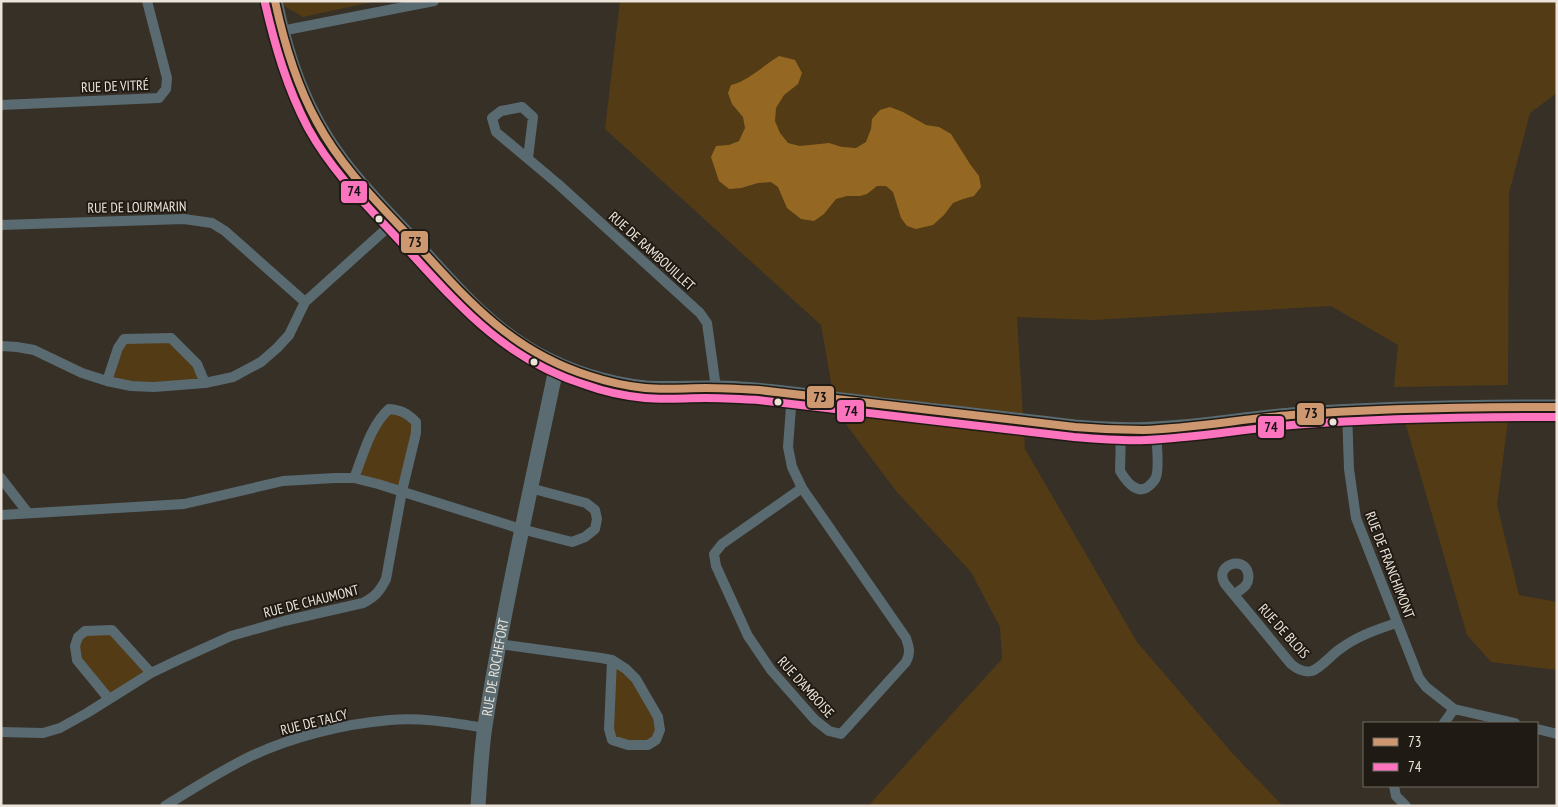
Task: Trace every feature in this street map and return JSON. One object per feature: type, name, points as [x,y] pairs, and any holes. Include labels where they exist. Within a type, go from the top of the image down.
[{"type":"street","name":"RUE DE VITRÉ","points":[[1,105],[159,98],[166,89],[167,78],[146,1]]},
{"type":"street","points":[[274,1],[294,74],[311,112],[343,163],[394,221],[467,299],[500,331],[538,355],[588,376],[619,384],[653,388],[741,388],[1075,427],[1121,430],[1156,429],[1347,411],[1406,408],[1557,407]]},
{"type":"street","points":[[281,31],[434,1]]},
{"type":"street","name":"RUE DE RAMBOUILLET","points":[[528,158],[533,117],[522,107],[501,111],[492,118],[496,132],[558,184],[700,313],[707,323],[716,388]]},
{"type":"street","name":"RUE DE LOURMARIN","points":[[1,225],[184,218],[212,223],[225,231],[305,302]]},
{"type":"street","points":[[1,346],[34,350],[82,373],[106,382],[131,386],[154,387],[205,383],[233,377],[261,362],[277,348],[289,335],[305,302],[394,221]]},
{"type":"street","points":[[106,382],[118,348],[124,339],[171,338],[197,364],[205,383]]},
{"type":"street","name":"RUE DE ROCHEFORT","points":[[478,806],[484,728],[499,644],[521,529],[557,364]]},
{"type":"street","name":"RUE D'AMBOISE","points":[[792,394],[788,447],[792,467],[802,488],[906,638],[910,648],[910,655],[906,662],[841,734],[829,731],[815,720],[771,670],[748,636],[716,566],[714,554],[722,544],[802,488]]},
{"type":"street","name":"RUE DE CHAUMONT","points":[[1,732],[44,733],[60,728],[151,673],[231,636],[284,621],[363,603],[373,598],[380,591],[386,579],[402,490],[416,433],[416,422],[409,415],[400,410],[389,409],[381,416],[354,478]]},
{"type":"street","name":"RUE DE FRANCHIMONT","points":[[1347,411],[1349,469],[1356,518],[1419,678],[1430,691],[1454,709],[1511,722]]},
{"type":"street","points":[[1121,430],[1120,470],[1131,486],[1140,490],[1150,486],[1157,475],[1156,429]]},
{"type":"street","points":[[1,478],[28,513]]},
{"type":"street","points":[[1,515],[184,504],[283,481],[354,478],[402,490],[521,529],[572,542],[585,537],[595,528],[597,519],[595,510],[586,503],[530,488]]},
{"type":"street","name":"RUE DE BLOIS","points":[[1234,595],[1291,664],[1305,671],[1315,669],[1354,639],[1396,623]]},
{"type":"street","points":[[109,698],[77,660],[75,646],[78,637],[85,631],[112,630],[151,673]]},
{"type":"street","points":[[499,644],[612,660],[626,669],[636,679],[658,717],[660,730],[656,740],[648,745],[628,745],[612,740],[609,729],[612,660]]},
{"type":"street","points":[[1445,722],[1454,709]]},
{"type":"street","name":"RUE DE TALCY","points":[[165,806],[249,757],[283,743],[333,729],[391,720],[453,723],[484,728]]},
{"type":"street","points":[[1538,729],[1557,734]]},
{"type":"street","points":[[1394,787],[1396,796],[1406,806]]},
{"type":"shaded area","points":[[283,1],[377,1],[303,17],[284,6]]},
{"type":"shaded area","points":[[620,1],[1557,1],[1557,93],[1530,113],[1509,193],[1508,385],[1394,387],[1398,345],[1331,306],[1093,320],[1017,317],[1025,449],[1137,642],[1233,754],[1283,806],[868,806],[1002,659],[1000,627],[971,572],[896,491],[836,411],[821,325],[605,129]]},
{"type":"shaded area","points":[[779,56],[795,60],[802,73],[798,84],[784,95],[776,108],[775,121],[780,133],[788,143],[800,146],[829,143],[842,147],[856,148],[866,142],[871,129],[872,119],[880,110],[890,107],[926,125],[939,127],[951,134],[979,176],[981,187],[974,196],[953,203],[933,225],[916,229],[907,226],[901,218],[893,192],[886,186],[877,186],[867,194],[860,196],[847,196],[836,199],[824,214],[814,221],[801,219],[787,208],[778,187],[771,182],[729,189],[719,181],[711,157],[716,146],[729,145],[739,141],[745,128],[743,117],[732,104],[728,93],[731,85],[750,76]]},
{"type":"shaded area","points":[[171,338],[205,383],[107,381],[124,339]]},
{"type":"shaded area","points":[[389,409],[416,422],[402,491],[354,478]]},
{"type":"shaded area","points":[[1508,420],[1497,505],[1519,595],[1557,602],[1557,670],[1491,662],[1467,635],[1405,422]]},
{"type":"shaded area","points":[[112,630],[151,673],[109,699],[77,660],[78,637]]},
{"type":"shaded area","points":[[612,660],[626,669],[660,730],[648,745],[612,740]]},
{"type":"transit line","name":"73","points":[[275,1],[282,32],[303,93],[326,138],[358,181],[488,318],[510,336],[534,351],[561,365],[597,378],[645,388],[759,390],[1075,427],[1118,430],[1162,429],[1291,415],[1357,411],[1557,407]]},
{"type":"transit line","name":"74","points":[[265,3],[282,67],[294,98],[317,143],[349,186],[440,285],[482,326],[504,344],[529,360],[556,374],[593,387],[645,398],[758,400],[1074,437],[1119,440],[1164,439],[1274,427],[1358,421],[1557,417]]}]
